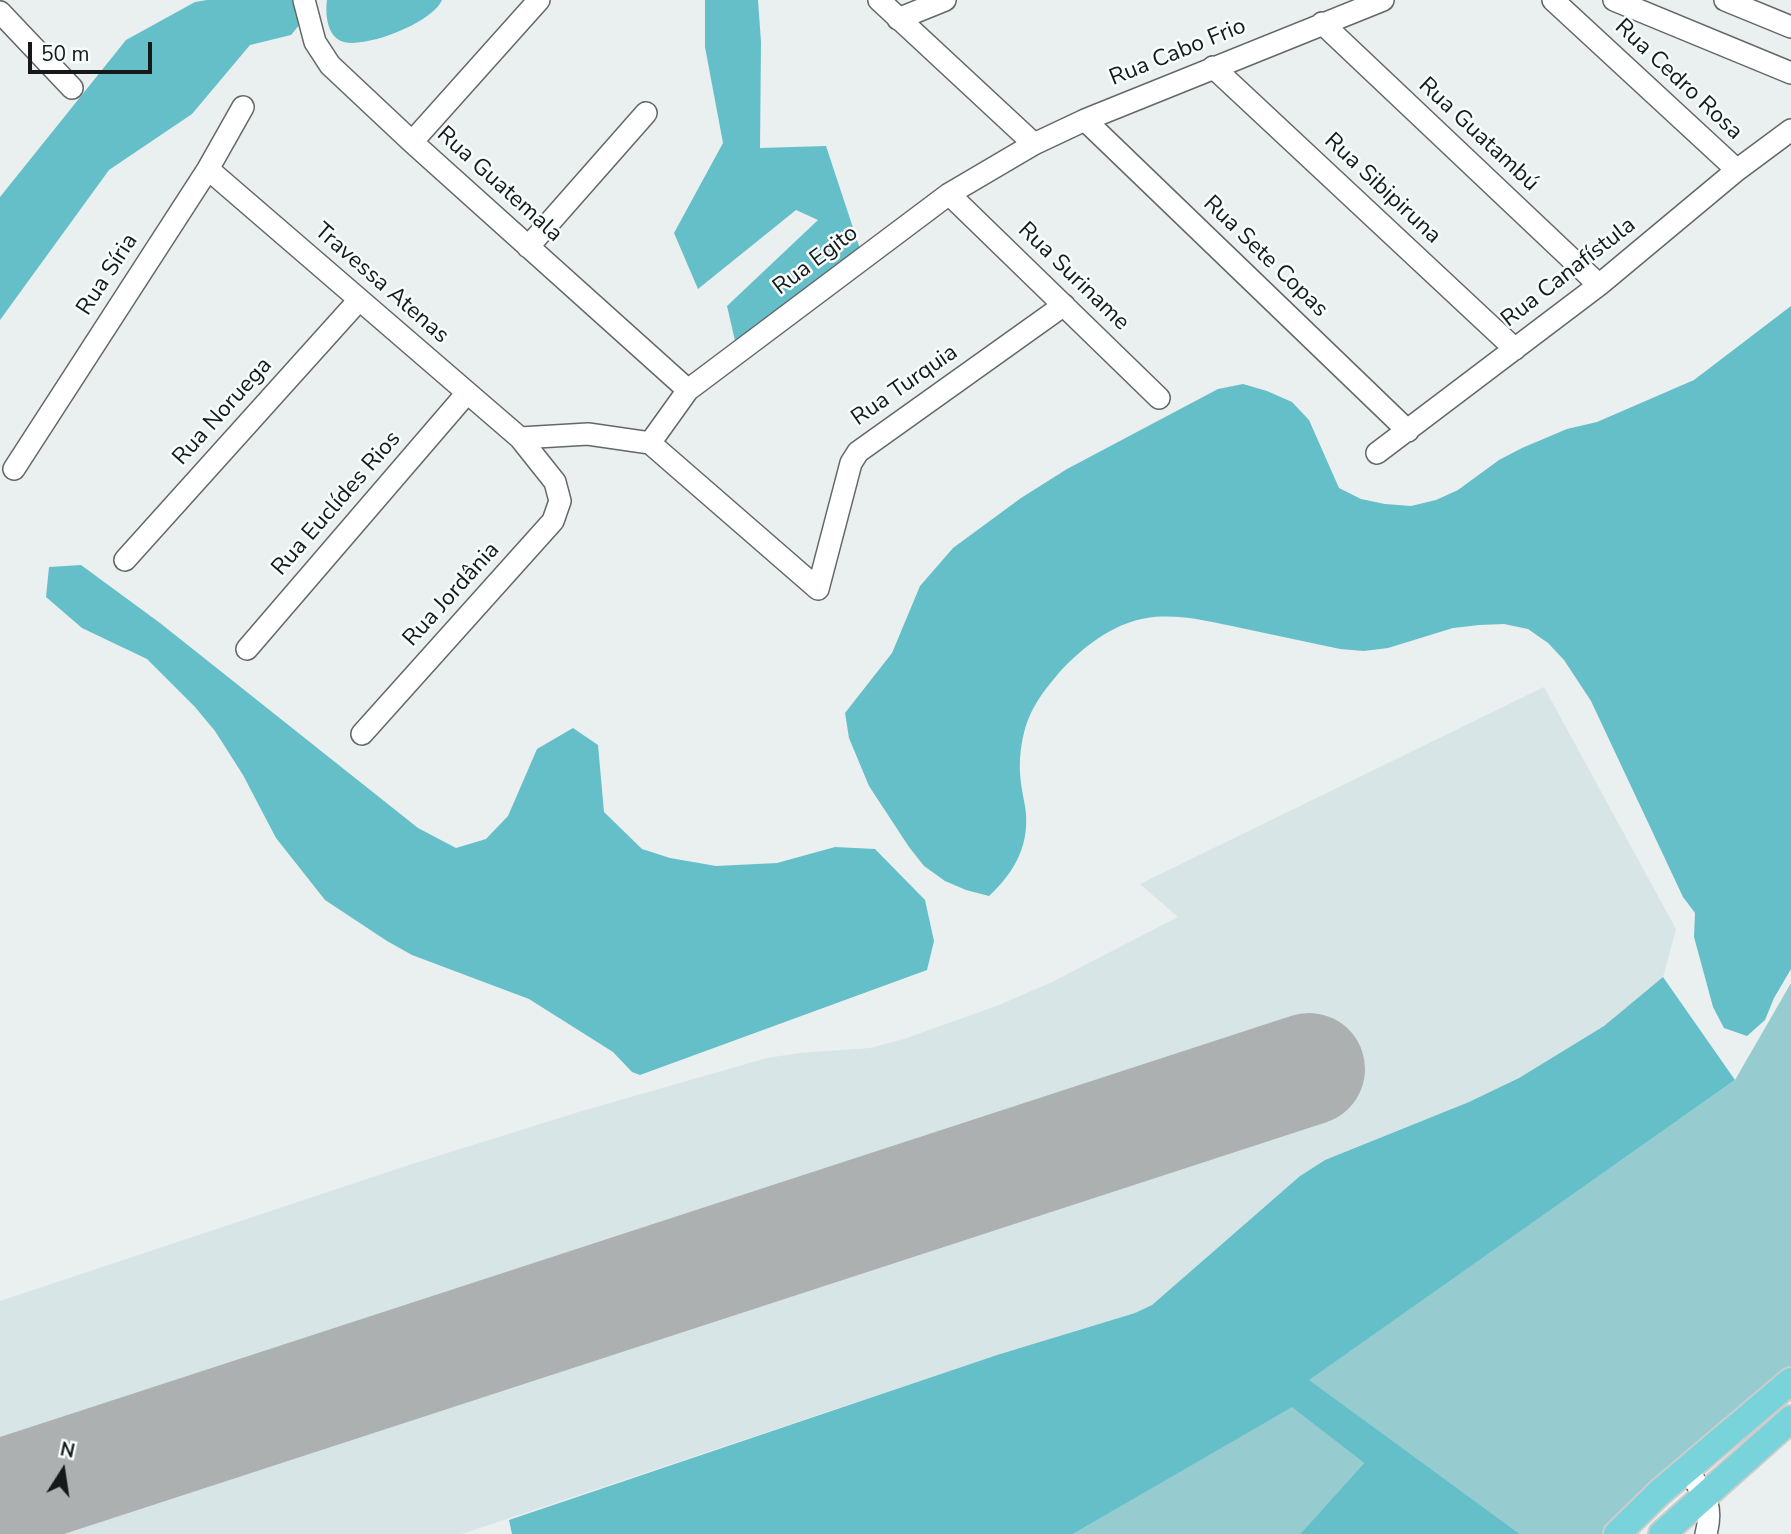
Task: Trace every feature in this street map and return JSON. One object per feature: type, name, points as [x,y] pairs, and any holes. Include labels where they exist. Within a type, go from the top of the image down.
[{"type":"main road","points":[[1617,1534],[1791,1381]]},
{"type":"main road","points":[[1662,1534],[1791,1419]]},
{"type":"street","name":"Rua Guatemala","points":[[304,0],[315,41],[330,65],[688,390]]},
{"type":"street","points":[[879,0],[1034,144]]},
{"type":"street","points":[[898,19],[945,0]]},
{"type":"street","name":"Rua Cabo Frio","points":[[1034,144],[1084,120],[1383,0]]},
{"type":"street","name":"Rua Cedro Rosa","points":[[1553,0],[1737,170]]},
{"type":"street","points":[[1614,0],[1791,73]]},
{"type":"street","points":[[1725,0],[1791,27]]},
{"type":"street","points":[[412,142],[532,3]]},
{"type":"street","points":[[0,12],[72,88]]},
{"type":"street","name":"Rua Guatambú","points":[[1322,23],[1599,285]]},
{"type":"street","name":"Rua Sibipiruna","points":[[1213,67],[1515,349]]},
{"type":"street","name":"Rua Síria","points":[[14,469],[208,169],[243,107]]},
{"type":"street","points":[[528,247],[646,113]]},
{"type":"street","name":"Rua Sete Copas","points":[[1084,120],[1408,431]]},
{"type":"street","name":"Rua Canafístula","points":[[1377,453],[1599,285],[1737,170],[1791,130]]},
{"type":"street","name":"Rua Egito","points":[[650,443],[688,390],[949,194],[1034,144]]},
{"type":"street","name":"Travessa Atenas","points":[[208,169],[520,438],[555,482]]},
{"type":"street","name":"Rua Suriname","points":[[949,194],[1159,398]]},
{"type":"street","name":"Rua Noruega","points":[[125,560],[359,300]]},
{"type":"street","name":"Rua Turquia","points":[[650,443],[818,589],[851,463],[858,452],[1064,305]]},
{"type":"street","name":"Rua Euclídes Rios","points":[[247,649],[467,393]]},
{"type":"street","points":[[520,438],[587,434],[650,443]]},
{"type":"street","name":"Rua Jordânia","points":[[362,734],[553,521],[561,502],[555,482]]},
{"type":"street","points":[[1687,1471],[1705,1495],[1710,1518],[1706,1534]]},
{"type":"shaded area","points":[[294,0],[300,24],[291,35],[250,45],[192,114],[109,170],[0,320],[0,197],[126,40],[195,2]]},
{"type":"shaded area","points":[[327,0],[442,0],[426,17],[399,32],[355,43],[338,40],[334,36],[327,18]]},
{"type":"shaded area","points":[[705,0],[758,0],[761,42],[760,148],[826,146],[862,255],[736,345],[727,306],[818,220],[796,210],[698,289],[674,233],[723,143],[705,47]]},
{"type":"shaded area","points":[[1791,306],[1791,969],[1765,1020],[1747,1036],[1724,1028],[1713,1007],[1694,937],[1695,913],[1683,897],[1591,701],[1564,660],[1548,643],[1528,629],[1504,624],[1453,628],[1388,648],[1364,651],[1340,649],[1182,617],[1147,618],[1122,625],[1098,638],[1067,665],[1042,694],[1031,713],[1020,759],[1026,832],[1013,867],[989,896],[945,881],[924,866],[869,786],[849,738],[845,713],[892,653],[920,586],[953,548],[1021,498],[1067,469],[1218,389],[1243,384],[1292,402],[1309,420],[1339,488],[1361,499],[1411,506],[1436,500],[1458,490],[1499,460],[1522,448],[1567,429],[1597,422],[1694,380]]},
{"type":"shaded area","points":[[81,565],[160,623],[418,828],[456,848],[486,839],[508,816],[537,749],[573,728],[598,745],[604,812],[642,849],[670,858],[716,866],[777,863],[835,847],[875,849],[925,900],[934,941],[927,970],[640,1075],[632,1072],[613,1052],[529,999],[412,955],[325,900],[276,838],[243,775],[215,731],[195,707],[147,659],[82,628],[46,597],[49,567]]},
{"type":"shaded area","points":[[1544,687],[1676,929],[1663,977],[1604,1026],[1519,1078],[1469,1102],[1325,1160],[1300,1176],[1152,1305],[1135,1313],[997,1355],[462,1534],[0,1534],[0,1301],[409,1165],[582,1111],[767,1058],[870,1048],[904,1039],[999,1005],[1052,982],[1178,917],[1140,884]]},
{"type":"shaded area","points":[[1663,977],[1735,1080],[1309,1380],[1520,1534],[1300,1534],[1364,1463],[1292,1407],[1073,1534],[512,1534],[509,1520],[997,1355],[1135,1313],[1152,1305],[1300,1176],[1325,1160],[1469,1102],[1519,1078],[1604,1026]]},
{"type":"shaded area","points":[[1791,983],[1791,1376],[1605,1534],[1520,1534],[1308,1380],[1735,1080]]},
{"type":"shaded area","points":[[1292,1406],[1364,1463],[1300,1534],[1073,1534]]},
{"type":"runway","points":[[0,1496],[1309,1069]]}]
